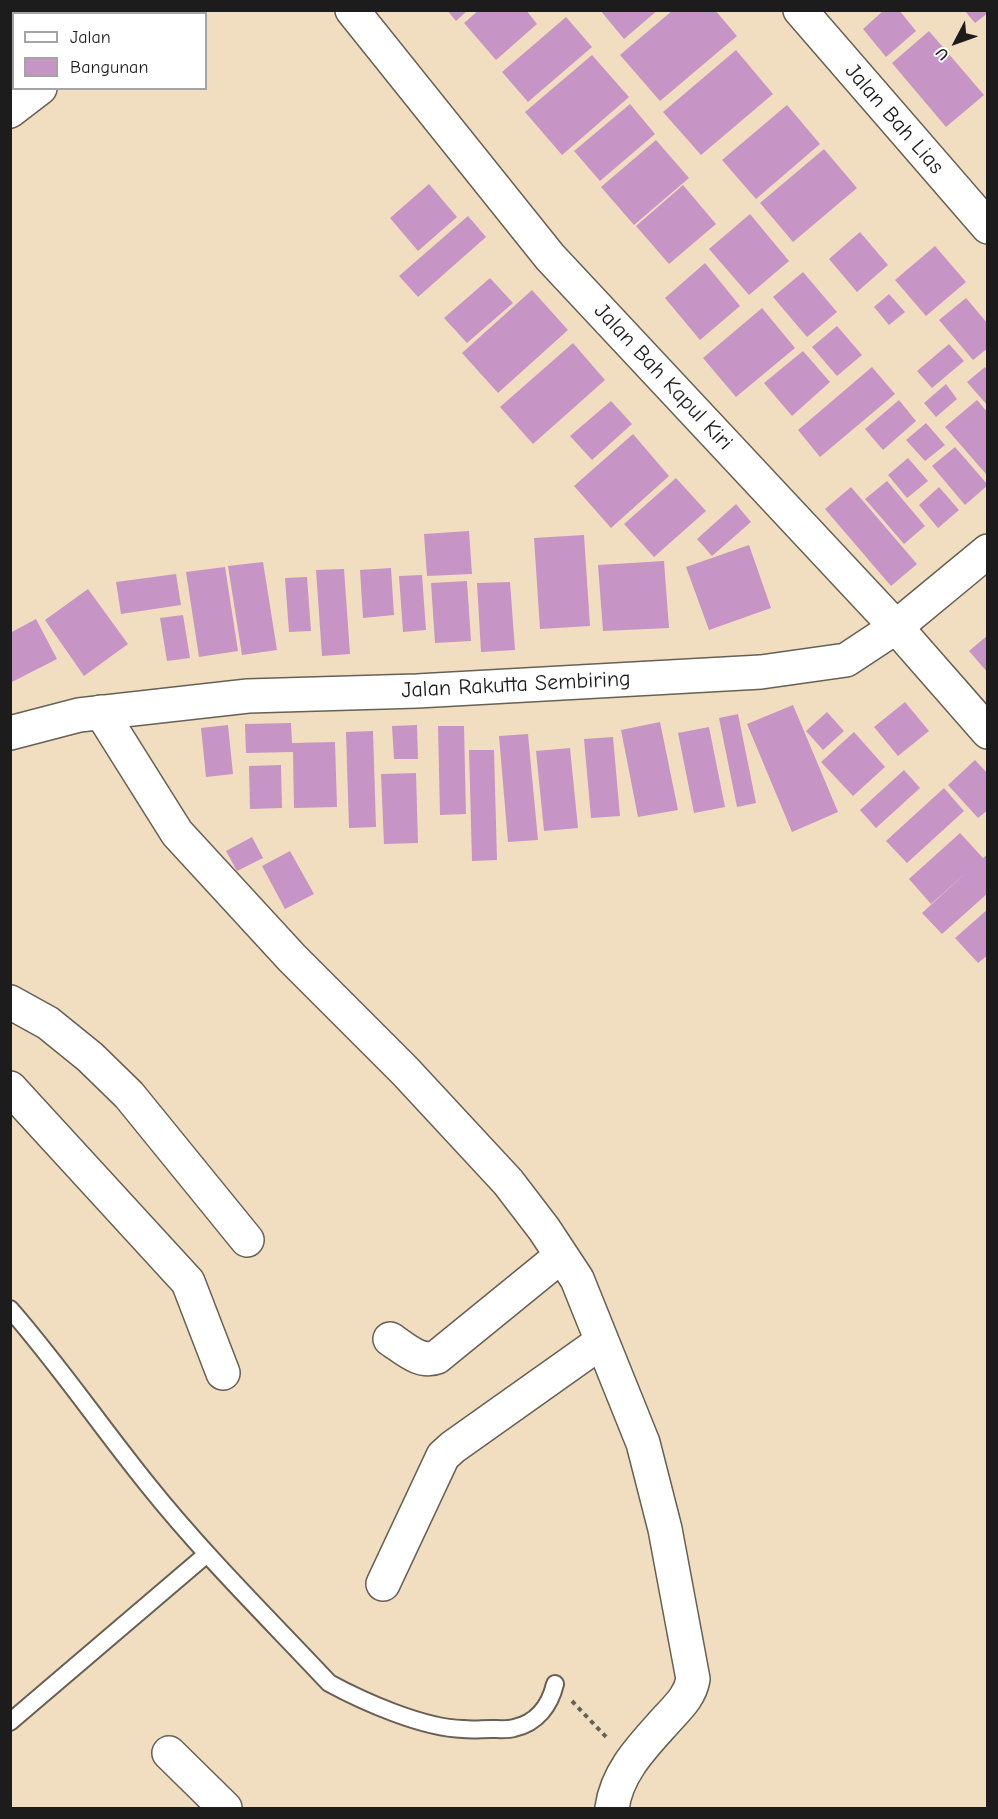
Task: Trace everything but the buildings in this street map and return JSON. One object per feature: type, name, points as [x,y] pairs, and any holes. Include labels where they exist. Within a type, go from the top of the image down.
[{"type":"street","name":"Jalan Bah Kapul Kiri","points":[[352,10],[550,257],[896,627],[987,732]]},
{"type":"street","name":"Jalan Bah Lias","points":[[800,10],[987,227]]},
{"type":"street","points":[[10,111],[37,90]]},
{"type":"street","name":"Jalan Rakutta Sembiring","points":[[10,733],[79,715],[248,696],[417,691],[761,672],[846,660],[896,627],[987,551]]},
{"type":"street","points":[[101,712],[177,833],[292,958],[405,1071],[508,1182],[544,1229],[577,1279],[643,1443],[665,1529],[693,1679],[688,1696],[630,1761],[620,1782],[612,1809]]},
{"type":"street","points":[[10,1002],[48,1023],[90,1057],[129,1095],[247,1240]]},
{"type":"street","points":[[10,1088],[188,1282],[223,1372]]},
{"type":"street","points":[[390,1339],[420,1358],[429,1360],[437,1357],[561,1256]]},
{"type":"street","points":[[383,1584],[443,1456],[601,1342]]},
{"type":"street","points":[[169,1753],[225,1809]]},
{"type":"lane","points":[[10,1309],[49,1355],[148,1485],[207,1554],[329,1683],[352,1696],[384,1708],[422,1721],[462,1730],[514,1728],[532,1720],[543,1711],[551,1699],[555,1683]]},
{"type":"lane","points":[[10,1722],[207,1554]]},
{"type":"path","points":[[555,1683],[630,1761]]}]
